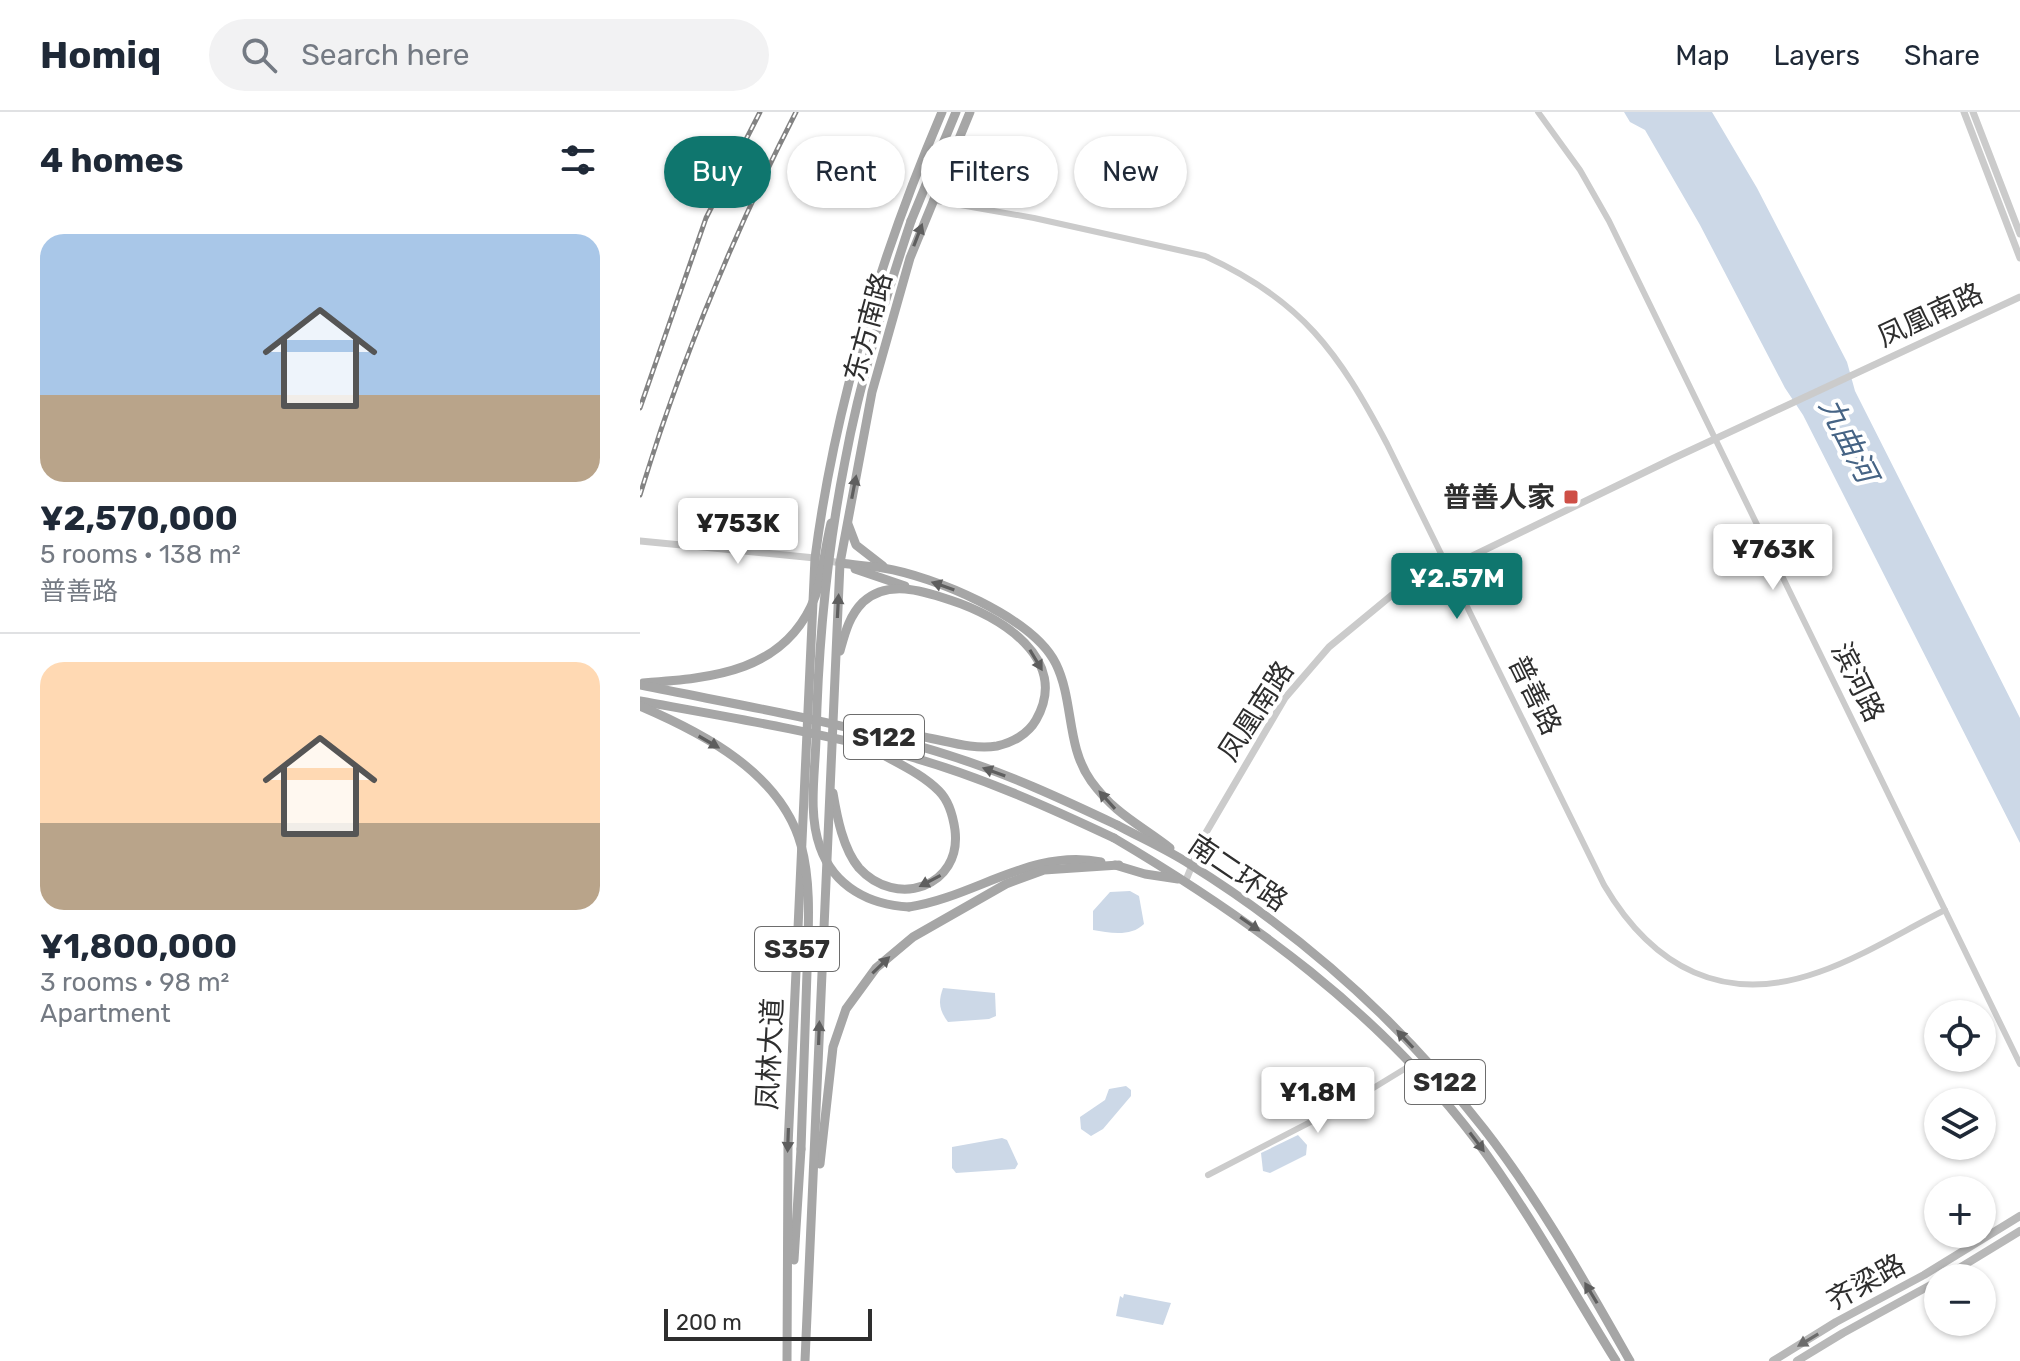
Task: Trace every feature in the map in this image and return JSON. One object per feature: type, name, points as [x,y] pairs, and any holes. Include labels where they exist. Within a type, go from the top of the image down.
[{"type":"main road","name":"东方南路","points":[[815,558],[823,495],[886,252],[942,112]]},
{"type":"main road","points":[[640,684],[697,678],[739,669],[778,650],[794,634],[816,594],[882,309],[911,221],[956,112]]},
{"type":"main road","name":"东方南路","points":[[960,136],[970,112]]},
{"type":"main road","name":"东方南路","points":[[840,563],[872,392],[910,258],[929,208]]},
{"type":"main road","points":[[845,462],[819,652],[813,817],[820,848],[835,875],[850,890],[885,906],[909,907],[930,904],[1004,880],[1042,862],[1086,859],[1145,874],[1186,880]]},
{"type":"main road","points":[[847,521],[856,545],[885,568]]},
{"type":"main road","name":"凤林大道","points":[[787,1361],[788,1146],[815,558]]},
{"type":"main road","name":"凤林大道","points":[[805,1361],[840,563]]},
{"type":"main road","points":[[840,563],[885,568],[966,594],[1038,640],[1056,665],[1072,736],[1089,779],[1110,805],[1191,865]]},
{"type":"main road","points":[[840,563],[976,608],[1009,627],[1033,652],[1044,673],[1045,693],[1041,712],[1032,727],[1016,740],[996,746],[973,746],[865,732]]},
{"type":"main road","points":[[835,670],[849,620],[864,601],[878,593],[901,588],[920,591]]},
{"type":"main road","name":"南二环路","points":[[640,684],[865,732],[950,755],[1042,790],[1117,825],[1191,865],[1300,943],[1375,1007],[1440,1077],[1510,1166],[1630,1361]]},
{"type":"main road","points":[[640,704],[737,758],[769,789],[787,814],[801,843],[808,889],[801,1149],[789,1339]]},
{"type":"main road","name":"南二环路","points":[[640,704],[772,724],[869,746],[975,779],[1035,801],[1114,838],[1186,880],[1253,926],[1330,986],[1411,1065],[1474,1138],[1500,1174],[1616,1361]]},
{"type":"main road","points":[[830,770],[836,814],[843,837],[858,866],[875,882],[894,890],[927,884],[941,875],[951,860],[957,842],[953,814],[941,792],[916,773],[869,746]]},
{"type":"main road","points":[[808,1335],[827,1093],[833,1047],[846,1009],[876,968],[913,937],[1004,880]]},
{"type":"main road","points":[[1500,1174],[1510,1166]]},
{"type":"main road","name":"齐梁路","points":[[1773,1361],[2020,1216]]},
{"type":"main road","name":"齐梁路","points":[[1966,1264],[2020,1231]]},
{"type":"main road","name":"齐梁路","points":[[1797,1361],[1924,1289]]},
{"type":"street","name":"滨河路","points":[[1538,112],[1580,170],[1609,221],[2020,1064]]},
{"type":"street","points":[[1964,112],[2020,258]]},
{"type":"street","points":[[1973,112],[2020,234]]},
{"type":"street","name":"普善路","points":[[977,208],[1205,256],[1261,286],[1318,334],[1356,385],[1604,885],[1640,937],[1664,956],[1695,974],[1724,982],[1757,986],[1786,982],[1844,961],[1945,910]]},
{"type":"street","name":"凤凰南路","points":[[1186,880],[1204,836],[1285,698],[1329,647],[1392,595],[1786,405],[2020,297]]},
{"type":"street","points":[[640,541],[840,563]]},
{"type":"street","points":[[1208,1175],[1357,1098],[1411,1065]]},
{"type":"water","name":"九曲河","points":[[1624,112],[1712,112],[1757,188],[1847,362],[1855,391],[2020,718],[2020,843],[1803,415],[1785,388],[1700,225],[1645,130],[1630,122]]},
{"type":"water","points":[[1130,891],[1139,896],[1144,924],[1127,932],[1093,930],[1093,911],[1110,892]]},
{"type":"water","points":[[943,988],[995,993],[996,1016],[948,1022],[940,1006]]},
{"type":"water","points":[[1126,1086],[1131,1090],[1131,1096],[1103,1129],[1091,1136],[1081,1129],[1080,1117],[1105,1100],[1109,1089]]},
{"type":"water","points":[[1298,1135],[1307,1145],[1306,1155],[1270,1173],[1263,1171],[1261,1153]]},
{"type":"water","points":[[1002,1138],[1007,1140],[1018,1164],[1015,1169],[956,1173],[952,1168],[952,1147]]},
{"type":"water","points":[[1124,1294],[1171,1303],[1163,1325],[1116,1316],[1120,1296],[1123,1298]]},
{"type":"railway","points":[[640,408],[706,218],[760,112]]},
{"type":"railway","points":[[640,495],[672,397],[709,300],[796,112]]},
{"type":"place","name":"普善人家","points":[[1571,497]]}]
